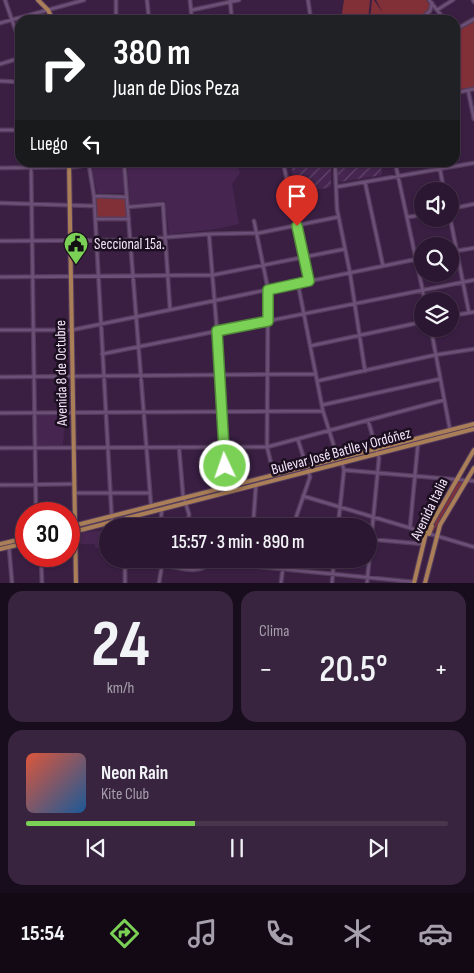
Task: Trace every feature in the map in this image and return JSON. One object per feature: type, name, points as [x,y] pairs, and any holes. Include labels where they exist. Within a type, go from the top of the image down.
[{"type":"main road","points":[[38,0],[48,10],[50,15]]},
{"type":"main road","name":"Avenida 8 de Octubre","points":[[69,167],[73,502]]},
{"type":"main road","name":"Bulevar José Batlle y Ordóñez","points":[[80,525],[309,472],[474,424]]},
{"type":"main road","name":"Bulevar José Batlle y Ordóñez","points":[[127,518],[162,510],[226,487],[338,459],[418,443],[474,429]]},
{"type":"main road","name":"Avenida Italia","points":[[414,582],[423,544],[434,517],[474,450]]},
{"type":"main road","name":"Avenida Italia","points":[[425,583],[436,536],[442,521],[474,468]]},
{"type":"main road","points":[[127,518],[150,510],[151,507]]},
{"type":"main road","name":"Bulevar José Batlle y Ordóñez","points":[[80,530],[99,525]]},
{"type":"main road","points":[[0,544],[15,541]]},
{"type":"main road","points":[[0,549],[15,546]]},
{"type":"main road","name":"Avenida 8 de Octubre","points":[[75,567],[76,583]]},
{"type":"street","points":[[5,0],[15,29]]},
{"type":"street","points":[[30,15],[84,0]]},
{"type":"street","points":[[116,0],[116,15]]},
{"type":"street","points":[[147,0],[148,15]]},
{"type":"street","points":[[190,0],[192,15]]},
{"type":"street","points":[[192,10],[239,0]]},
{"type":"street","points":[[308,0],[310,15]]},
{"type":"street","points":[[429,0],[441,15]]},
{"type":"street","points":[[437,10],[452,0]]},
{"type":"street","points":[[230,1],[231,15]]},
{"type":"street","points":[[425,15],[430,11],[432,3]]},
{"type":"street","points":[[0,23],[15,19]]},
{"type":"street","points":[[460,27],[474,19]]},
{"type":"street","points":[[0,64],[15,60]]},
{"type":"street","points":[[0,81],[15,82]]},
{"type":"street","points":[[460,92],[474,88]]},
{"type":"street","points":[[468,90],[474,119]]},
{"type":"street","points":[[0,130],[15,130]]},
{"type":"street","points":[[460,165],[474,163]]},
{"type":"street","points":[[0,168],[44,167]]},
{"type":"street","points":[[89,167],[96,219],[111,517]]},
{"type":"street","points":[[124,167],[151,507]]},
{"type":"street","points":[[284,167],[309,281]]},
{"type":"street","points":[[335,167],[338,217],[350,273],[365,371]]},
{"type":"street","points":[[396,167],[414,249]]},
{"type":"street","points":[[336,187],[451,167]]},
{"type":"street","points":[[31,168],[36,502]]},
{"type":"street","points":[[440,169],[442,182]]},
{"type":"street","points":[[365,182],[383,266]]},
{"type":"street","points":[[94,196],[127,196]]},
{"type":"street","points":[[0,203],[95,206]]},
{"type":"street","points":[[128,207],[163,204],[170,310]]},
{"type":"street","points":[[459,208],[474,204]]},
{"type":"street","points":[[408,217],[414,216]]},
{"type":"street","points":[[0,241],[130,240],[208,234],[257,233],[338,217]]},
{"type":"street","points":[[96,219],[129,219]]},
{"type":"street","points":[[254,221],[268,290],[266,447],[274,476]]},
{"type":"street","points":[[208,234],[215,300],[226,487]]},
{"type":"street","points":[[459,251],[474,248]]},
{"type":"street","points":[[0,277],[213,275],[345,249]]},
{"type":"street","points":[[0,330],[72,330],[414,260]]},
{"type":"street","points":[[459,261],[469,313]]},
{"type":"street","points":[[102,354],[474,280]]},
{"type":"street","points":[[420,282],[422,290]]},
{"type":"street","points":[[298,284],[323,411],[338,459]]},
{"type":"street","points":[[459,315],[474,312]]},
{"type":"street","points":[[310,346],[414,324]]},
{"type":"street","points":[[433,337],[450,431]]},
{"type":"street","points":[[317,381],[436,355],[474,349]]},
{"type":"street","points":[[0,377],[316,374]]},
{"type":"street","points":[[322,405],[440,379]]},
{"type":"street","points":[[0,448],[266,447],[444,400]]},
{"type":"street","points":[[0,413],[323,411]]},
{"type":"street","points":[[303,496],[374,518],[378,473],[377,452],[368,420]]},
{"type":"street","points":[[296,518],[310,477],[298,440]]},
{"type":"street","points":[[410,528],[418,443]]},
{"type":"street","points":[[180,448],[188,518]]},
{"type":"street","points":[[339,518],[344,470],[342,463]]},
{"type":"street","points":[[344,470],[474,481]]},
{"type":"street","points":[[0,485],[73,484]]},
{"type":"street","points":[[254,518],[256,485]]},
{"type":"street","points":[[73,493],[150,493]]},
{"type":"street","points":[[161,518],[162,510]]},
{"type":"street","points":[[377,519],[474,547]]},
{"type":"street","points":[[377,540],[423,544]]},
{"type":"street","points":[[9,547],[12,583]]},
{"type":"street","points":[[41,567],[42,583]]},
{"type":"street","points":[[125,568],[125,583]]},
{"type":"street","points":[[159,583],[162,568]]},
{"type":"street","points":[[184,568],[198,570],[203,568]]},
{"type":"street","points":[[272,568],[414,582]]},
{"type":"street","points":[[332,583],[333,568]]},
{"type":"street","points":[[367,583],[369,568]]},
{"type":"street","points":[[282,583],[283,569]]},
{"type":"shaded area","points":[[344,0],[370,0],[368,15],[342,15]]},
{"type":"shaded area","points":[[372,0],[374,0],[383,13],[376,0],[426,0],[430,5],[423,15],[370,15]]},
{"type":"shaded area","points":[[474,20],[474,87],[460,91],[460,28]]},
{"type":"shaded area","points":[[122,167],[124,193],[97,193],[92,168]]},
{"type":"shaded area","points":[[127,167],[238,167],[240,173],[232,184],[239,224],[210,230],[169,234],[165,201],[130,204]]},
{"type":"shaded area","points":[[292,167],[331,167],[331,187],[296,194]]},
{"type":"shaded area","points":[[337,167],[381,167],[382,175],[340,182],[338,180]]},
{"type":"shaded area","points":[[96,197],[126,198],[126,217],[97,217]]},
{"type":"shaded area","points":[[37,415],[63,415],[65,420],[63,445],[37,445]]},
{"type":"shaded area","points":[[462,481],[463,483],[432,534],[431,531],[437,515],[457,482]]},
{"type":"shaded area","points":[[99,531],[99,548],[95,548],[95,544],[80,544],[80,533]]},
{"type":"place","name":"Seccional 15a.","points":[[76,265]]},
{"type":"route","points":[[225,466],[217,331],[268,321],[268,290],[309,281],[297,226]]}]
